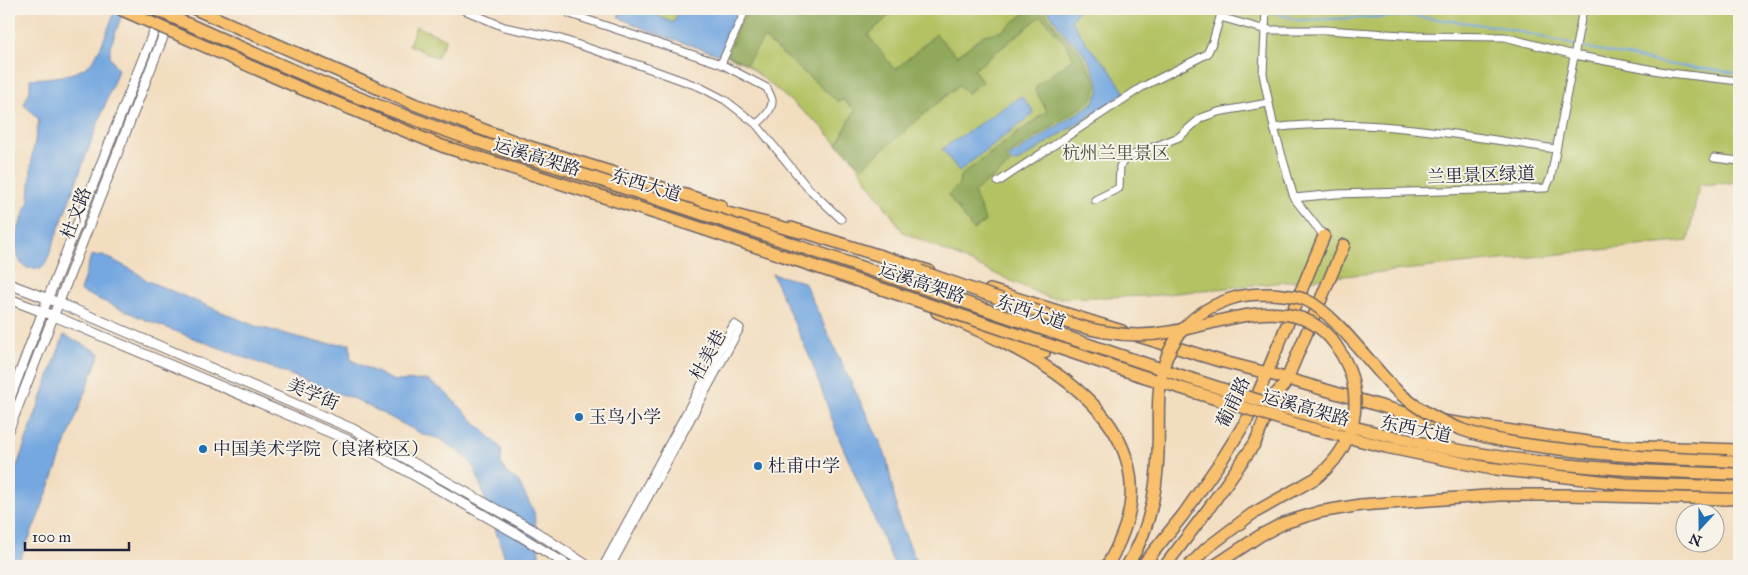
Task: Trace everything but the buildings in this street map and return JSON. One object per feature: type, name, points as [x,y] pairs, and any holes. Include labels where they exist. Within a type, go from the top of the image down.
[{"type":"main road","name":"运溪高架路","points":[[120,9],[442,146],[587,191],[1149,378],[1353,440],[1487,468],[1552,476],[1628,484],[1739,487]]},
{"type":"main road","name":"东西大道","points":[[138,9],[161,14],[324,90],[425,131],[528,167],[796,251],[1145,369],[1270,409],[1374,439],[1478,459],[1586,474],[1688,479],[1739,479]]},
{"type":"main road","points":[[194,9],[414,104],[530,147],[1210,358],[1422,418],[1616,446],[1739,450]]},
{"type":"main road","name":"运溪高架路","points":[[161,14],[316,80],[422,122],[1239,394],[1381,434],[1504,457],[1582,467],[1660,472],[1739,474]]},
{"type":"main road","points":[[591,177],[800,232],[1061,320],[1099,331],[1152,335],[1204,326],[1253,314],[1270,313],[1297,316],[1311,322],[1322,330],[1341,352],[1353,378],[1355,412],[1351,432],[1342,450],[1330,466],[1316,478],[1252,514],[1207,548],[1189,566]]},
{"type":"main road","points":[[587,191],[937,312],[1044,353]]},
{"type":"main road","name":"葡甫路","points":[[1142,566],[1183,515],[1248,418],[1324,236]]},
{"type":"main road","name":"葡甫路","points":[[1164,566],[1209,508],[1255,443],[1276,395],[1287,379],[1344,245]]},
{"type":"main road","points":[[1127,566],[1137,549],[1152,506],[1158,450],[1158,389],[1160,376],[1170,351],[1186,326],[1196,317],[1225,301],[1249,294],[1291,296],[1307,300],[1333,321],[1399,393],[1432,416],[1484,437],[1622,456],[1739,462]]},
{"type":"main road","points":[[937,312],[1018,350],[1072,386],[1108,420],[1119,438],[1129,467],[1131,498],[1129,514],[1122,538],[1107,566]]},
{"type":"main road","points":[[1214,566],[1261,535],[1284,523],[1319,512],[1360,505],[1500,495],[1568,494],[1739,498]]},
{"type":"street","name":"杜文路","points":[[9,401],[42,311],[161,14],[174,9]]},
{"type":"street","points":[[462,9],[504,27],[558,38],[700,87],[725,100],[756,124],[807,187],[841,219]]},
{"type":"street","points":[[720,64],[746,9]]},
{"type":"street","points":[[1266,9],[1263,74],[1274,128],[1294,198],[1324,236]]},
{"type":"street","name":"兰里景区绿道","points":[[1294,198],[1336,194],[1546,188],[1551,177],[1582,9]]},
{"type":"street","name":"杜文路","points":[[9,429],[59,303],[161,14]]},
{"type":"street","points":[[570,14],[720,64],[767,88],[772,100],[769,111],[762,121],[756,124]]},
{"type":"street","points":[[998,182],[1142,87],[1207,54],[1220,17],[1266,30],[1326,30],[1417,36],[1505,37],[1670,73],[1739,81]]},
{"type":"street","points":[[1095,200],[1119,188],[1120,166],[1126,158],[1180,137],[1201,118],[1218,112],[1268,102]]},
{"type":"street","points":[[1274,128],[1329,124],[1389,128],[1474,137],[1556,149]]},
{"type":"street","points":[[1714,158],[1739,161]]},
{"type":"street","name":"美学街","points":[[9,284],[48,298],[353,429],[533,530],[588,566]]},
{"type":"street","name":"美学街","points":[[9,299],[42,311],[348,440],[375,453],[569,566]]},
{"type":"street","name":"杜美巷","points":[[603,566],[734,324],[740,328],[611,566]]},
{"type":"green space","name":"杭州兰里景区","points":[[625,9],[1739,9],[1739,182],[1699,185],[1688,241],[1147,296],[1049,298],[903,232],[839,140],[837,144],[822,127],[746,64]]},
{"type":"green space","points":[[751,9],[896,9],[868,35],[895,70],[936,34],[957,56],[984,35],[1002,31],[1030,9],[1043,9],[1060,33],[1079,51],[1097,83],[1094,95],[1089,102],[1006,156],[1009,165],[974,192],[985,220],[984,223],[973,230],[948,195],[959,184],[960,176],[1047,111],[1035,90],[1037,85],[1074,58],[1064,42],[1041,16],[974,70],[983,82],[967,93],[959,85],[862,167],[837,144],[855,110],[843,100],[837,101],[764,38],[746,64],[728,55],[738,27]]},
{"type":"green space","points":[[416,26],[446,39],[437,58],[409,45]]},
{"type":"water","points":[[115,9],[124,9],[110,48],[110,57],[118,70],[46,263],[41,269],[27,268],[21,263],[17,254],[15,238],[29,200],[32,156],[39,120],[24,104],[30,90],[30,79],[68,74],[89,65],[101,47]]},
{"type":"water","points":[[622,9],[644,9],[673,23],[680,9],[741,9],[720,55],[654,33],[618,17]]},
{"type":"water","points":[[1047,9],[1079,9],[1071,20],[1089,47],[1108,67],[1125,93],[1019,161],[1011,163],[1009,157],[1093,103],[1099,92],[1099,83],[1089,62],[1080,48],[1065,35]]},
{"type":"water","points":[[1021,96],[1033,110],[1033,114],[959,171],[942,149]]},
{"type":"water","points":[[103,255],[134,271],[148,281],[255,326],[320,343],[350,344],[351,360],[394,381],[427,380],[444,391],[502,449],[501,463],[506,473],[518,481],[534,512],[540,563],[542,566],[509,566],[507,564],[475,469],[458,451],[440,439],[422,434],[359,401],[146,320],[80,291],[91,256]]},
{"type":"water","points":[[772,274],[804,282],[881,444],[887,460],[899,520],[918,566],[895,566],[838,436],[811,360]]},
{"type":"water","points":[[64,335],[100,353],[38,517],[17,566],[9,566],[9,488]]},
{"type":"waterway","points":[[1272,12],[1298,20],[1412,16],[1501,27],[1574,45]]},
{"type":"waterway","points":[[1579,46],[1672,65],[1739,73]]},
{"type":"place","name":"玉鸟小学","points":[[579,417]]},
{"type":"place","name":"中国美术学院（良渚校区）","points":[[203,449]]},
{"type":"place","name":"杜甫中学","points":[[758,466]]}]
